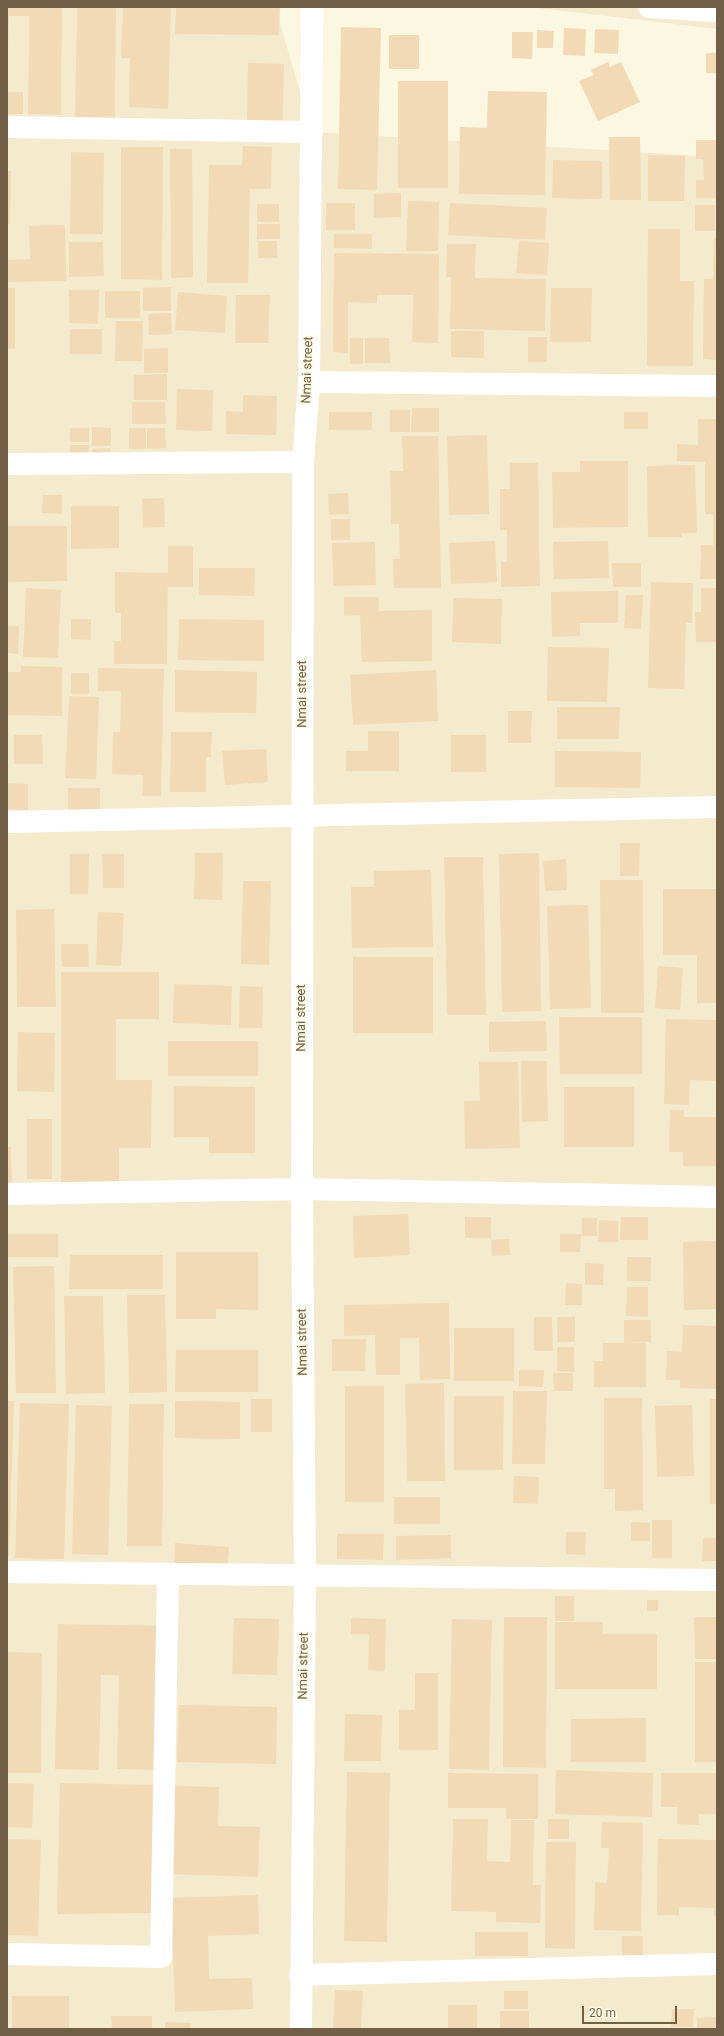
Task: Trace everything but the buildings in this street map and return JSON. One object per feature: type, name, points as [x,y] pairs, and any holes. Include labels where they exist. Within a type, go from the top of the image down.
[{"type":"street","name":"Nmai street","points":[[300,2029],[306,1576],[302,1190],[303,462],[309,382],[312,7]]},
{"type":"street","points":[[649,7],[717,11]]},
{"type":"street","points":[[7,127],[312,132]]},
{"type":"street","points":[[309,382],[717,386]]},
{"type":"street","points":[[7,464],[303,462]]},
{"type":"street","points":[[7,822],[717,807]]},
{"type":"street","points":[[7,1194],[302,1190],[717,1197]]},
{"type":"street","points":[[7,1572],[717,1580]]},
{"type":"street","points":[[7,1954],[161,1957],[168,1574]]},
{"type":"street","points":[[300,1975],[717,1964]]},
{"type":"shaded area","points":[[7,7],[275,7],[312,132],[717,157],[717,2029],[7,2029]]},
{"type":"shaded area","points":[[530,7],[717,7],[717,29]]}]
